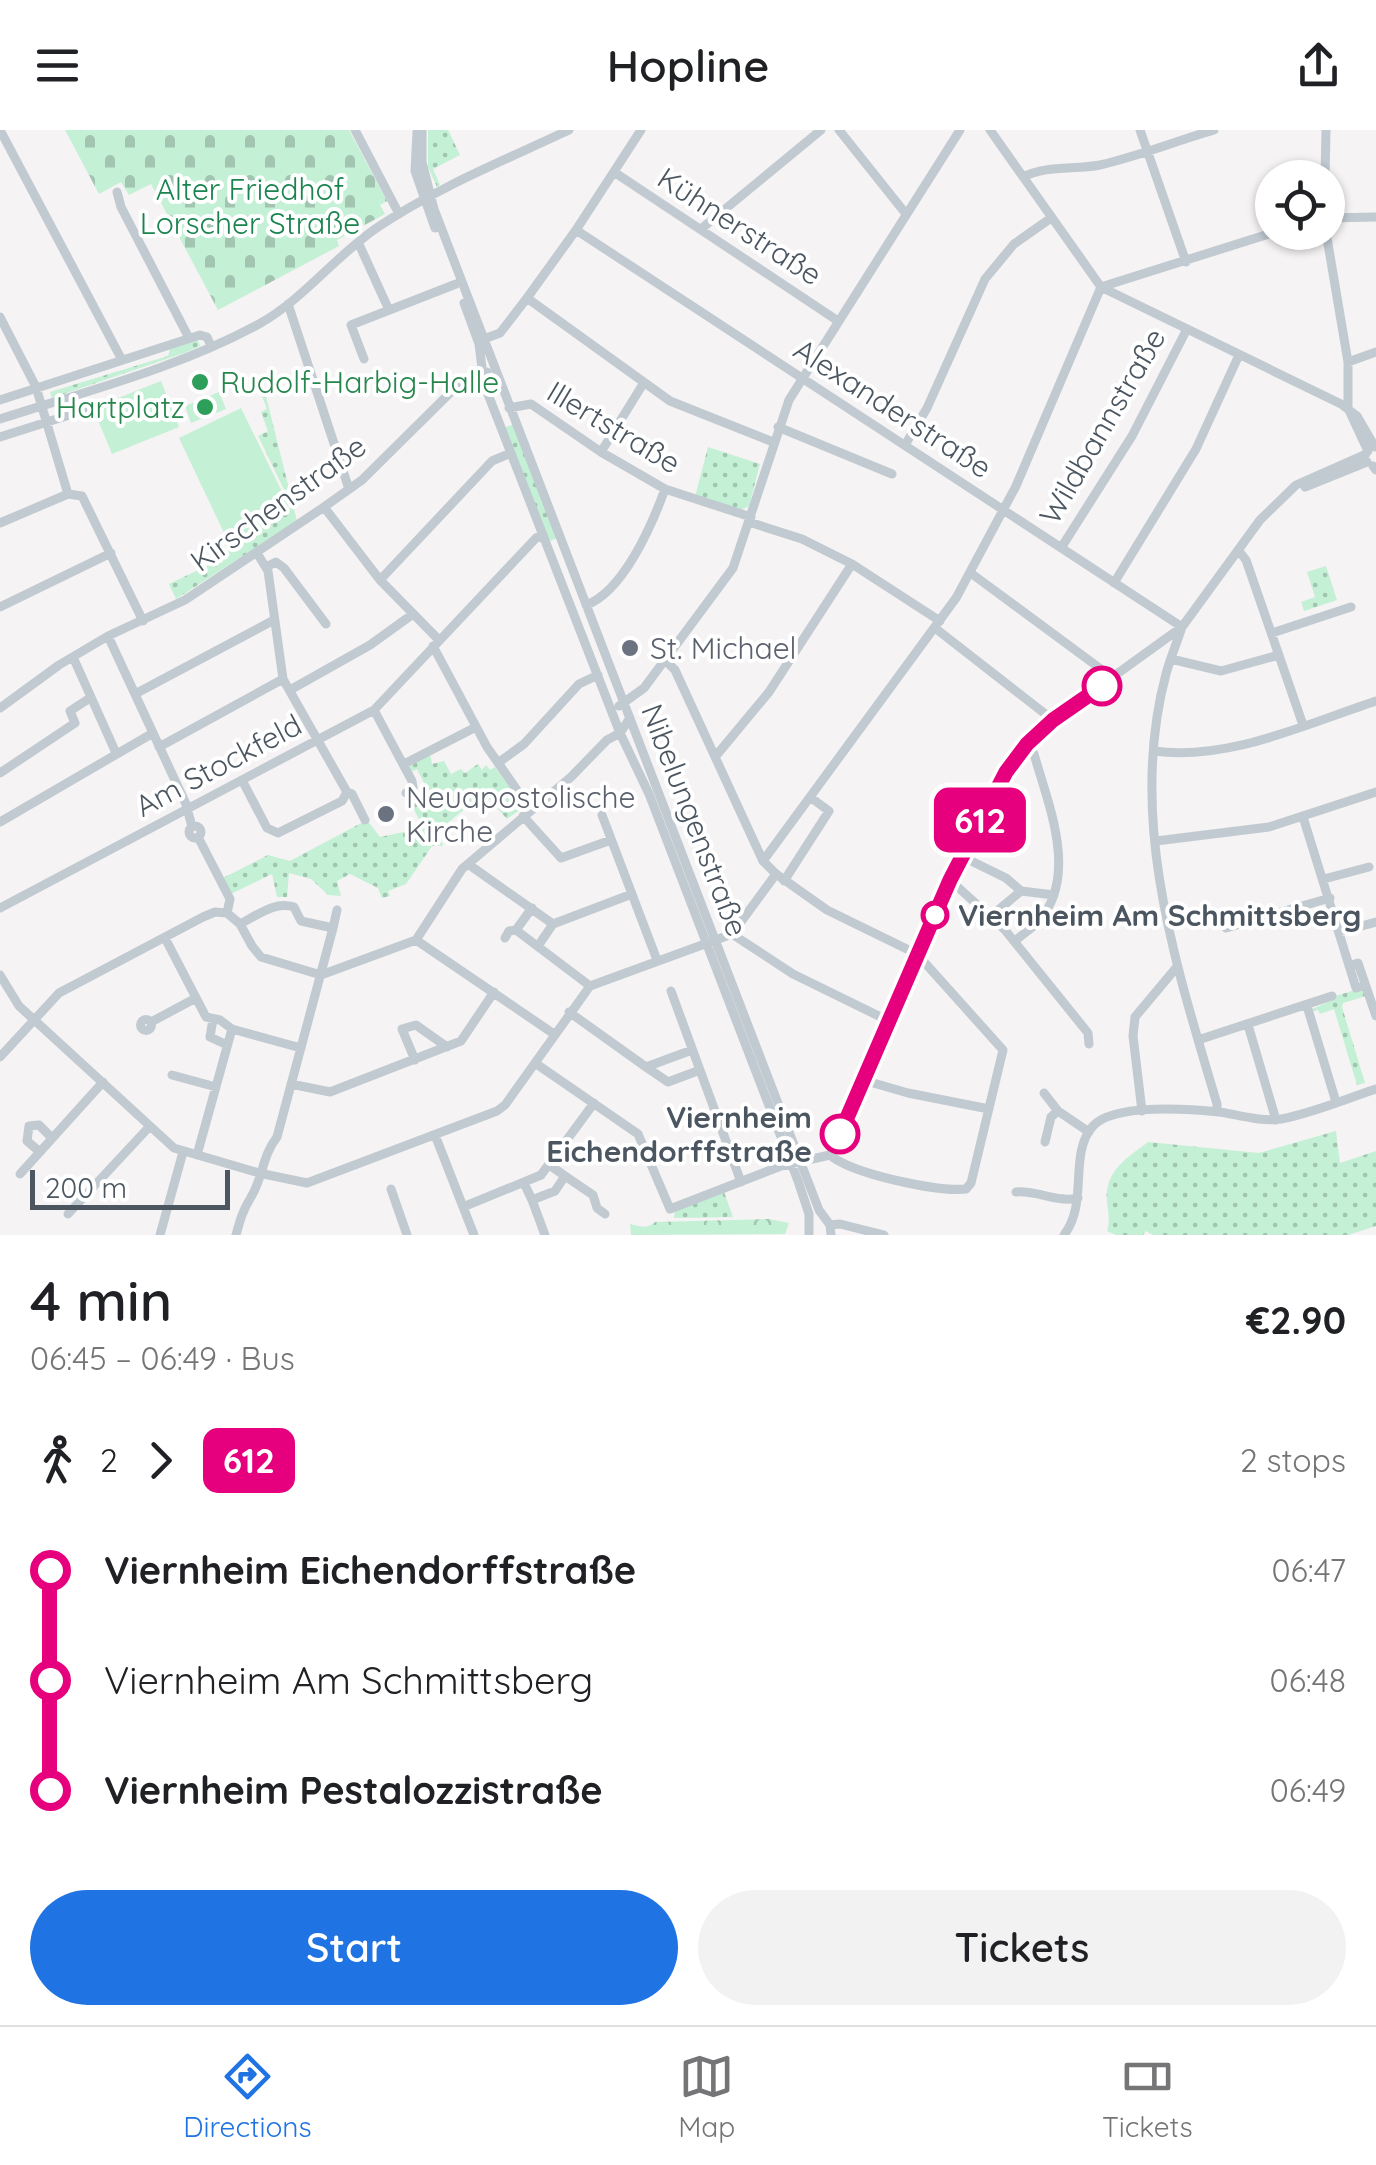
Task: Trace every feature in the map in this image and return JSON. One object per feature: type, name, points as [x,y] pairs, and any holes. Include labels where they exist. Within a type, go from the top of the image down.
[{"type":"street","points":[[0,130],[122,360]]},
{"type":"street","points":[[354,130],[400,214]]},
{"type":"street","points":[[419,130],[427,198],[456,284],[481,340],[481,373],[620,733],[710,942],[796,1164],[829,1227]]},
{"type":"street","points":[[0,420],[148,372],[260,324],[358,242],[400,214],[550,134],[569,130]]},
{"type":"street","points":[[481,340],[500,333],[527,298],[641,130]]},
{"type":"street","points":[[700,229],[821,130]]},
{"type":"street","points":[[838,130],[906,214]]},
{"type":"street","points":[[613,713],[637,694],[726,579],[750,520],[778,427],[802,378],[960,130]]},
{"type":"street","points":[[830,1155],[961,856],[1006,772],[1027,744],[1053,720],[1182,627],[1260,520],[1296,485],[1372,458],[1365,426],[1348,408],[1100,287],[990,130]]},
{"type":"street","points":[[1140,130],[1186,262]]},
{"type":"street","points":[[1023,177],[1033,172],[1094,166],[1214,130]]},
{"type":"street","points":[[1325,160],[1326,130]]},
{"type":"street","name":"Kühnerstraße","points":[[614,172],[838,321]]},
{"type":"street","points":[[117,192],[120,207],[189,338]]},
{"type":"street","name":"Nibelungenstraße","points":[[427,198],[630,718],[710,942]]},
{"type":"street","points":[[1345,218],[1376,217]]},
{"type":"street","points":[[905,445],[927,408],[985,278],[1014,244],[1051,218]]},
{"type":"street","name":"Alexanderstraße","points":[[576,230],[1182,627]]},
{"type":"street","points":[[1100,287],[1255,239]]},
{"type":"street","points":[[358,242],[389,310]]},
{"type":"street","points":[[1329,250],[1348,362],[1348,408]]},
{"type":"street","points":[[364,359],[351,325],[456,284]]},
{"type":"street","points":[[764,861],[972,574],[1016,486],[1100,287]]},
{"type":"street","points":[[527,298],[644,384],[698,415],[773,442]]},
{"type":"street","points":[[288,304],[350,490]]},
{"type":"street","points":[[0,318],[36,387],[68,494]]},
{"type":"street","name":"Wildbannstraße","points":[[1061,548],[1132,436],[1187,329]]},
{"type":"street","points":[[0,400],[189,338],[207,337],[211,346]]},
{"type":"street","points":[[1348,362],[1376,352]]},
{"type":"street","points":[[1114,582],[1196,449],[1240,354]]},
{"type":"street","name":"Kirschenstraße","points":[[0,708],[72,656],[185,600],[350,490],[463,380],[494,369]]},
{"type":"street","points":[[601,452],[644,384]]},
{"type":"street","name":"Illertstraße","points":[[509,408],[531,404],[601,452],[665,489],[802,539],[852,564],[937,624],[1053,720]]},
{"type":"street","points":[[0,437],[85,410]]},
{"type":"street","points":[[778,427],[892,474]]},
{"type":"street","points":[[380,580],[492,461],[511,453]]},
{"type":"street","points":[[586,605],[600,600],[641,545],[665,489]]},
{"type":"street","points":[[0,523],[68,494],[82,496],[143,621]]},
{"type":"street","points":[[324,507],[380,580],[436,643],[476,727],[527,813],[561,858],[611,840]]},
{"type":"street","name":"Am Stockfeld","points":[[0,908],[374,710],[543,535]]},
{"type":"street","points":[[1238,550],[1246,560],[1303,725]]},
{"type":"street","points":[[0,607],[111,553]]},
{"type":"street","points":[[256,553],[266,567],[283,679],[365,820]]},
{"type":"street","points":[[266,567],[276,562],[284,568],[326,624]]},
{"type":"street","points":[[716,757],[769,692],[852,564]]},
{"type":"street","points":[[972,574],[1113,678]]},
{"type":"street","points":[[1272,633],[1350,607]]},
{"type":"street","points":[[290,690],[370,646],[413,614]]},
{"type":"street","points":[[135,694],[274,620]]},
{"type":"street","points":[[1182,627],[1170,662],[1154,751],[1160,897],[1217,1112]]},
{"type":"street","points":[[108,636],[192,827],[201,831],[198,837],[230,899],[227,914]]},
{"type":"street","points":[[1161,644],[1170,662]]},
{"type":"street","points":[[1152,652],[1170,662],[1221,671],[1279,655]]},
{"type":"street","points":[[72,656],[116,752]]},
{"type":"street","points":[[665,660],[675,670],[764,861],[780,878],[827,910],[918,954],[1002,1047],[971,1183],[966,1189],[889,1177],[842,1164],[830,1155]]},
{"type":"street","points":[[498,763],[524,744],[579,684],[598,675]]},
{"type":"street","points":[[159,747],[283,679]]},
{"type":"street","points":[[0,773],[76,723],[70,711],[90,698]]},
{"type":"street","points":[[608,700],[623,702]]},
{"type":"street","points":[[1154,751],[1172,754],[1228,748],[1376,701]]},
{"type":"street","points":[[374,710],[413,786],[406,793]]},
{"type":"street","points":[[0,1057],[59,993],[214,912],[227,914],[240,924],[261,957],[321,974],[416,940],[468,864],[571,778],[606,740],[620,733],[630,718]]},
{"type":"street","points":[[404,764],[476,727]]},
{"type":"street","points":[[620,733],[637,737]]},
{"type":"street","points":[[0,822],[153,734]]},
{"type":"street","points":[[1015,941],[1038,922],[1054,895],[1058,859],[1055,826],[1034,754],[1027,744]]},
{"type":"street","points":[[243,782],[268,828],[278,833],[342,801],[347,792]]},
{"type":"street","points":[[1156,840],[1243,832],[1376,792]]},
{"type":"street","points":[[1,978],[11,996],[34,1019],[174,1148],[306,1183],[497,1111],[506,1105],[590,986],[732,934],[780,878],[829,811],[810,797]]},
{"type":"street","points":[[602,815],[658,960]]},
{"type":"street","points":[[1303,816],[1356,988],[1365,985],[1376,1016]]},
{"type":"street","points":[[961,856],[1006,878],[1021,890],[1054,895]]},
{"type":"street","points":[[468,864],[553,924]]},
{"type":"street","points":[[1324,879],[1370,867]]},
{"type":"street","points":[[950,880],[1015,941],[1088,1033],[1089,1044]]},
{"type":"street","points":[[991,916],[1021,890]]},
{"type":"street","points":[[538,946],[553,924],[632,894]]},
{"type":"street","points":[[1226,928],[1330,898]]},
{"type":"street","points":[[240,924],[282,904],[294,907],[300,921],[332,928]]},
{"type":"street","points":[[505,938],[532,908]]},
{"type":"street","points":[[236,1235],[266,1151],[277,1137],[337,910]]},
{"type":"street","points":[[1339,932],[1376,922]]},
{"type":"street","points":[[516,930],[590,986]]},
{"type":"street","points":[[732,934],[793,974],[889,1020]]},
{"type":"street","points":[[165,938],[206,1017],[220,1020],[232,1029],[301,1048]]},
{"type":"street","points":[[416,940],[554,1034]]},
{"type":"street","points":[[1142,1111],[1132,1036],[1135,1016],[1176,968]]},
{"type":"street","points":[[671,991],[741,1182]]},
{"type":"street","points":[[291,1084],[330,1092],[461,1042],[494,992]]},
{"type":"street","points":[[1198,1040],[1332,996]]},
{"type":"street","points":[[151,1022],[196,998]]},
{"type":"street","points":[[1307,1006],[1336,1102]]},
{"type":"street","points":[[569,1012],[668,1082],[700,1070]]},
{"type":"street","points":[[212,1018],[210,1036],[227,1046]]},
{"type":"street","points":[[415,1060],[402,1029],[416,1025],[447,1047]]},
{"type":"street","points":[[1248,1025],[1276,1120]]},
{"type":"street","points":[[197,1155],[232,1029]]},
{"type":"street","points":[[646,1067],[692,1050]]},
{"type":"street","points":[[535,1063],[638,1134],[670,1209],[830,1155]]},
{"type":"street","points":[[172,1075],[216,1087]]},
{"type":"street","points":[[863,1080],[908,1094],[989,1109]]},
{"type":"street","points":[[20,1174],[103,1082]]},
{"type":"street","points":[[1064,1235],[1074,1220],[1089,1132],[1112,1115],[1142,1111],[1217,1112],[1276,1120],[1376,1089]]},
{"type":"street","points":[[1044,1093],[1058,1111],[1089,1132]]},
{"type":"street","points":[[464,1207],[524,1183],[551,1166],[594,1103]]},
{"type":"street","points":[[1046,1142],[1051,1117],[1058,1111]]},
{"type":"street","points":[[40,1152],[27,1140],[29,1126],[39,1126],[52,1138]]},
{"type":"street","points":[[68,1214],[150,1126]]},
{"type":"street","points":[[436,1134],[474,1235]]},
{"type":"street","points":[[160,1235],[183,1152]]},
{"type":"street","points":[[796,1164],[809,1230]]},
{"type":"street","points":[[551,1166],[593,1195],[597,1208],[605,1214]]},
{"type":"street","points":[[532,1200],[555,1191],[565,1176]]},
{"type":"street","points":[[524,1183],[545,1235]]},
{"type":"street","points":[[391,1190],[407,1235]]},
{"type":"street","points":[[1016,1192],[1070,1201],[1078,1198]]},
{"type":"street","points":[[809,1230],[816,1219],[829,1227],[840,1224],[884,1235]]},
{"type":"green space","name":"Alter Friedhof Lorscher Straße","points":[[65,130],[349,130],[387,201],[380,205],[385,214],[337,240],[339,246],[218,310],[151,184],[129,195],[121,182],[99,194]]},
{"type":"green space","points":[[428,130],[448,130],[460,155],[433,169],[440,185],[437,187],[428,167]]},
{"type":"green space","points":[[198,340],[200,346],[187,352],[52,398],[50,392],[168,356],[170,349]]},
{"type":"green space","points":[[161,381],[179,427],[112,454],[93,408]]},
{"type":"green space","points":[[263,384],[297,521],[176,599],[169,584],[230,555],[223,539],[292,506],[258,436],[268,431],[261,412],[267,409],[258,386]]},
{"type":"green space","name":"Hartplatz","points":[[219,392],[226,409],[191,423],[185,406]]},
{"type":"green space","points":[[241,408],[289,506],[226,537],[179,438]]},
{"type":"green space","points":[[514,424],[558,538],[547,542],[503,428]]},
{"type":"green space","points":[[708,447],[760,464],[749,506],[741,510],[695,497]]},
{"type":"green space","points":[[1326,566],[1337,600],[1304,611],[1301,602],[1315,597],[1307,572]]},
{"type":"green space","points":[[430,753],[432,764],[444,761],[451,774],[461,769],[465,773],[478,764],[482,770],[486,765],[490,770],[495,767],[522,803],[521,809],[507,819],[484,793],[438,831],[442,846],[432,846],[406,884],[388,891],[390,896],[382,898],[378,888],[350,874],[337,881],[341,896],[328,895],[311,879],[289,873],[287,897],[277,897],[272,874],[231,894],[223,878],[268,855],[290,861],[367,820],[380,837],[423,828],[410,801],[423,795],[424,783],[417,769],[411,772],[409,767]]},
{"type":"green space","points":[[1362,988],[1366,996],[1343,1003],[1342,1007],[1365,1083],[1357,1085],[1334,1009],[1320,1014],[1312,1009],[1333,1000],[1332,997]]},
{"type":"green space","points":[[1336,1131],[1340,1163],[1376,1151],[1376,1226],[1348,1235],[1153,1235],[1146,1231],[1143,1235],[1116,1235],[1107,1231],[1107,1191],[1112,1175],[1148,1142],[1259,1153]]},
{"type":"green space","points":[[724,1192],[733,1217],[674,1218],[675,1210]]},
{"type":"green space","points":[[769,1219],[789,1223],[785,1234],[631,1235],[630,1224],[646,1227],[655,1222]]},
{"type":"bus line","name":"612","points":[[840,1134],[961,856],[1006,772],[1027,744],[1053,720],[1102,686]]},
{"type":"place","name":"Rudolf-Harbig-Halle","points":[[200,382]]},
{"type":"place","name":"Hartplatz","points":[[205,407]]},
{"type":"place","name":"St. Michael","points":[[630,648]]},
{"type":"place","name":"Neuapostolische Kirche","points":[[386,814]]},
{"type":"place","name":"Viernheim Am Schmittsberg","points":[[935,915]]},
{"type":"place","name":"Viernheim Eichendorffstraße","points":[[840,1134]]}]
